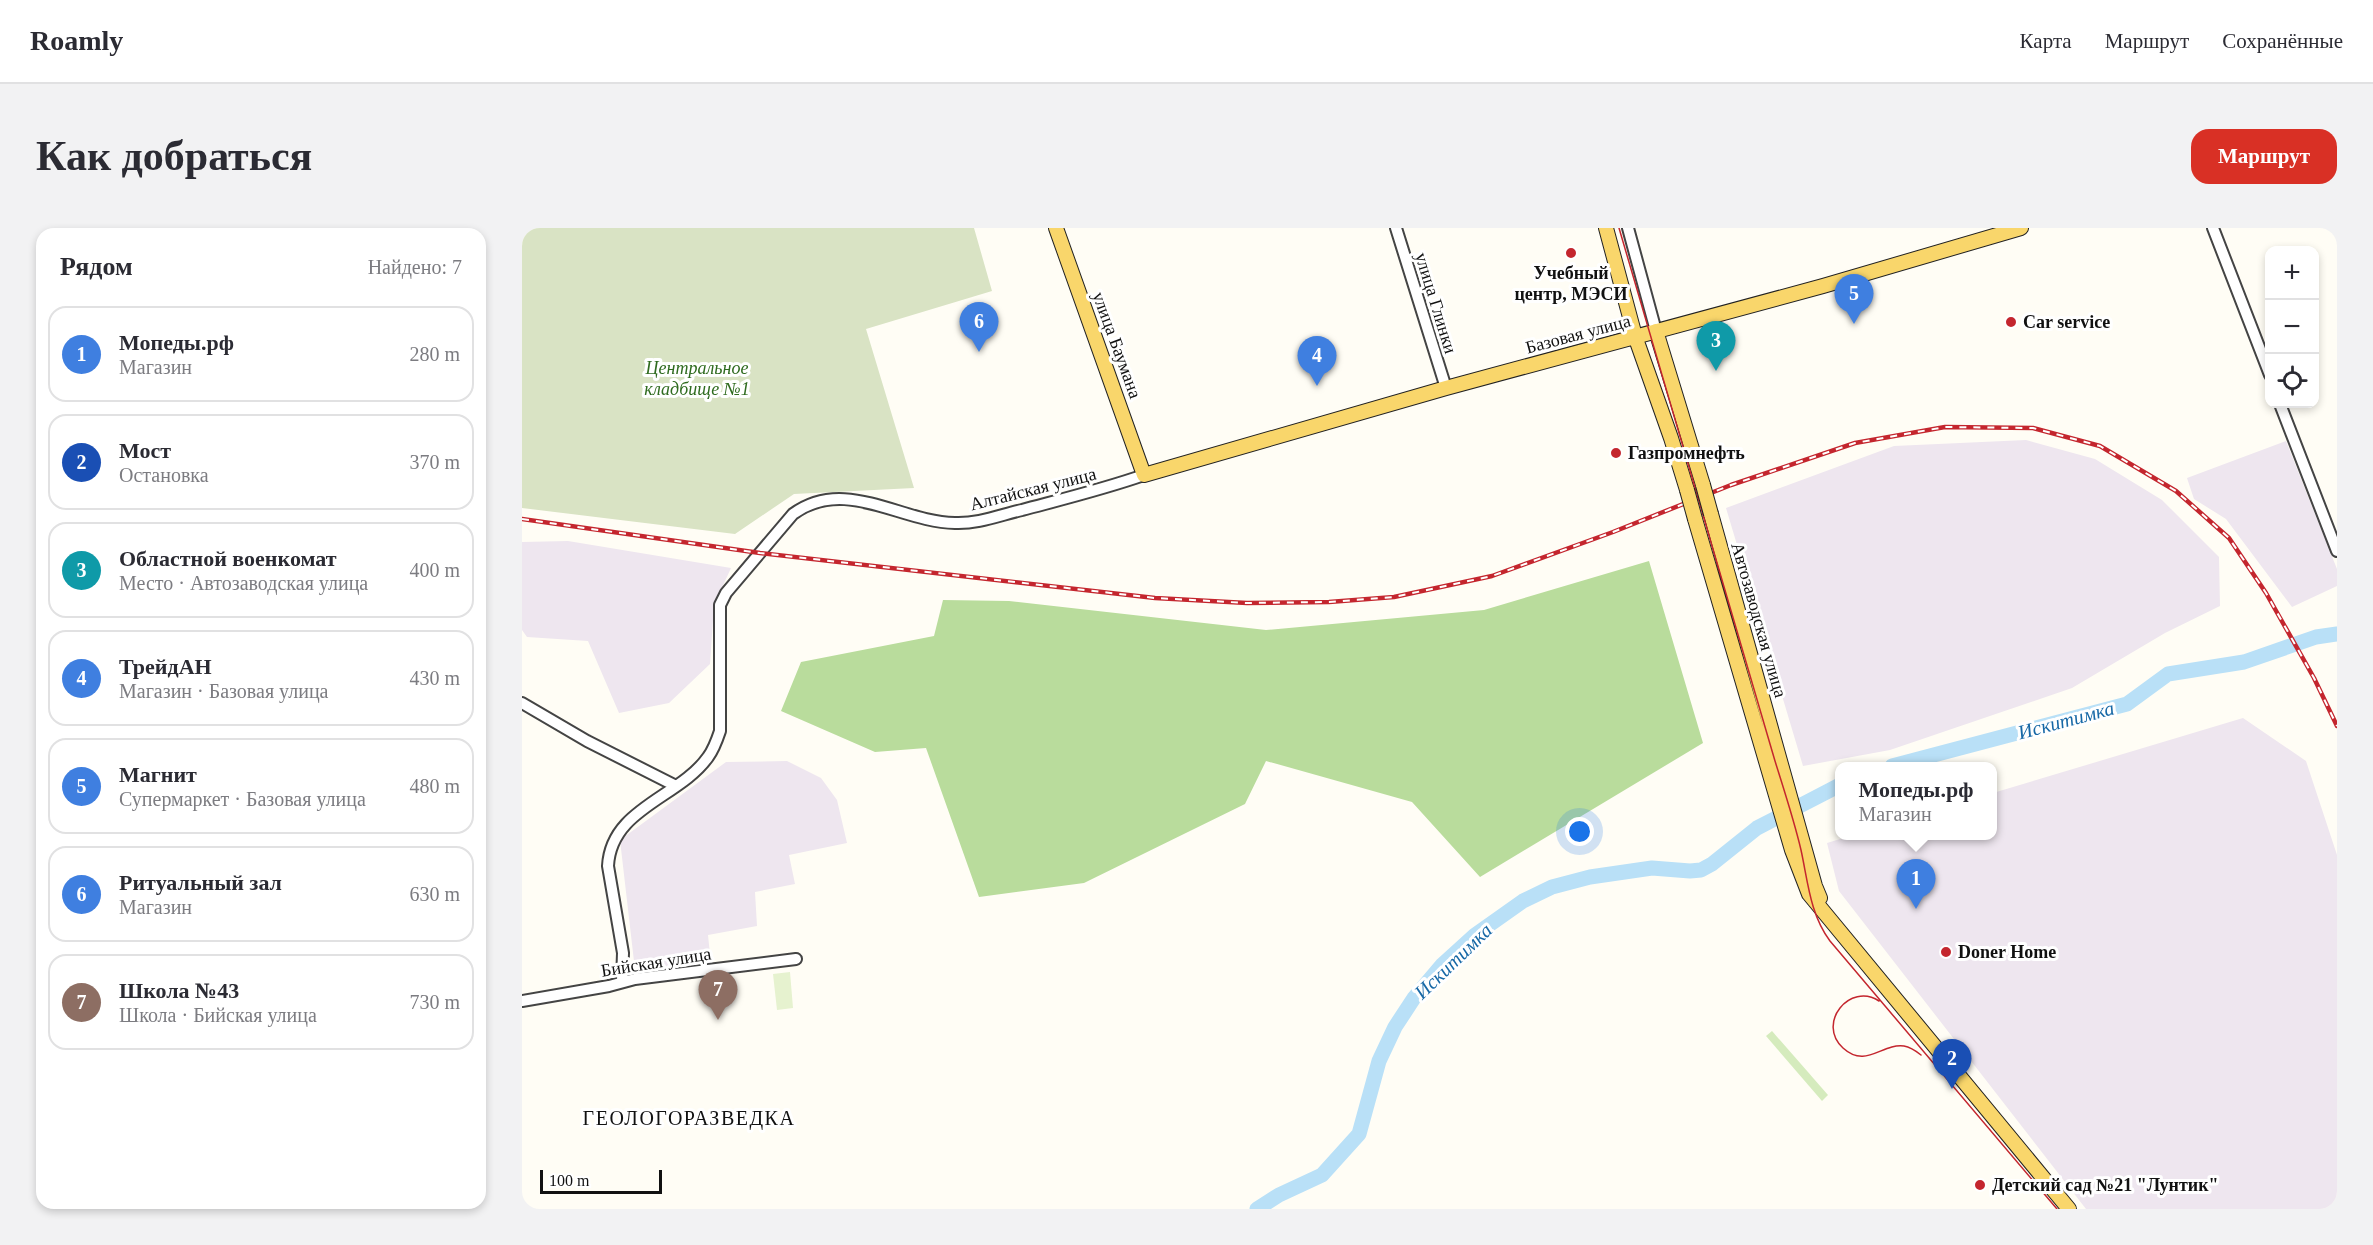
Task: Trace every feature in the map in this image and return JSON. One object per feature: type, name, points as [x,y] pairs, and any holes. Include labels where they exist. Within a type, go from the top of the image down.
[{"type":"main road","name":"улица Баумана","points":[[1056,228],[1144,475]]},
{"type":"main road","name":"Автозаводская улица","points":[[1605,228],[1635,336],[1687,490],[1766,764],[1798,848],[1829,919],[2068,1209]]},
{"type":"main road","name":"Базовая улица","points":[[1144,475],[1446,388],[1656,331],[1995,232],[2021,228]]},
{"type":"main road","name":"Автозаводская улица","points":[[1656,331],[1703,485],[1781,759],[1798,848]]},
{"type":"street","name":"улица Глинки","points":[[1396,228],[1446,388]]},
{"type":"street","points":[[1628,228],[1656,331]]},
{"type":"street","points":[[2212,228],[2265,362]]},
{"type":"street","points":[[2282,408],[2337,551]]},
{"type":"street","name":"Алтайская улица","points":[[622,981],[623,953],[608,866],[609,851],[620,829],[708,758],[720,731],[720,605],[726,592],[793,514],[804,506],[838,498],[860,500],[934,521],[972,523],[1104,489],[1144,475]]},
{"type":"street","points":[[522,703],[587,741],[676,786]]},
{"type":"street","name":"Бийская улица","points":[[522,1001],[609,986],[622,981],[796,959]]},
{"type":"shaded area","points":[[2026,440],[2095,459],[2162,500],[2219,557],[2220,606],[2165,633],[2072,688],[1890,750],[1803,766],[1726,508],[1894,446]]},
{"type":"shaded area","points":[[2286,441],[2337,569],[2337,586],[2292,607],[2226,519],[2194,499],[2187,478]]},
{"type":"shaded area","points":[[568,541],[731,568],[714,605],[710,664],[669,703],[619,713],[588,641],[527,637],[522,630],[522,542]]},
{"type":"shaded area","points":[[2243,718],[2306,761],[2337,855],[2337,1209],[2086,1209],[1839,891],[1827,843],[1837,840],[1997,840],[1997,792]]},
{"type":"shaded area","points":[[787,761],[821,778],[837,800],[847,843],[789,855],[795,884],[755,892],[757,926],[708,935],[711,964],[635,970],[620,840],[726,762]]},
{"type":"green space","name":"Центральное кладбище №1","points":[[522,228],[974,228],[992,291],[866,329],[914,488],[794,494],[735,534],[522,508]]},
{"type":"green space","points":[[1649,561],[1703,743],[1480,877],[1412,802],[1266,761],[1245,804],[1084,883],[979,897],[926,748],[875,752],[781,711],[801,662],[934,636],[943,600],[1009,601],[1266,630],[1484,610]]},
{"type":"green space","points":[[790,972],[793,1008],[777,1010],[773,974]]},
{"type":"green space","points":[[1772,1031],[1828,1095],[1822,1101],[1766,1036]]},
{"type":"waterway","name":"Искитимка","points":[[1907,762],[2127,704],[2168,674],[2244,662],[2316,637],[2337,634]]},
{"type":"waterway","name":"Искитимка","points":[[1257,1209],[1279,1195],[1322,1175],[1359,1134],[1379,1061],[1395,1027],[1414,998],[1442,965],[1475,935],[1523,901],[1552,887],[1590,877],[1652,868],[1701,870],[1712,864],[1757,828],[1835,788]]},
{"type":"tram line","points":[[1619,228],[1792,816],[1818,920],[1830,941],[2057,1209]]},
{"type":"tram line","points":[[1879,1001],[1868,997],[1857,997],[1840,1008],[1833,1027],[1836,1038],[1843,1048],[1851,1054],[1867,1056],[1888,1048],[1904,1046],[1921,1055]]},
{"type":"railway","points":[[522,519],[760,553],[1155,598],[1247,603],[1329,602],[1394,597],[1492,576],[1613,532],[1731,485],[1855,443],[1945,427],[2033,428],[2100,446],[2176,491],[2229,538],[2266,593],[2314,678],[2337,726]]},
{"type":"place","name":"Учебный центр, МЭСИ","points":[[1571,253]]},
{"type":"place","name":"Car service","points":[[2011,322]]},
{"type":"place","name":"Магнит","points":[[1854,324]]},
{"type":"place","name":"Ритуальный зал","points":[[979,352]]},
{"type":"place","name":"Областной военкомат","points":[[1716,371]]},
{"type":"place","name":"ТрейдАН","points":[[1317,386]]},
{"type":"place","name":"Газпромнефть","points":[[1616,453]]},
{"type":"place","name":"Мопеды.рф","points":[[1916,909]]},
{"type":"place","name":"Doner Home","points":[[1946,952]]},
{"type":"place","name":"Школа №43","points":[[718,1020]]},
{"type":"place","name":"Мост","points":[[1952,1089]]},
{"type":"place","name":"Детский сад №21 \"Лунтик\"","points":[[1980,1185]]},
{"type":"district","name":"ГЕОЛОГОРАЗВЕДКА","points":[[689,1118]]}]
